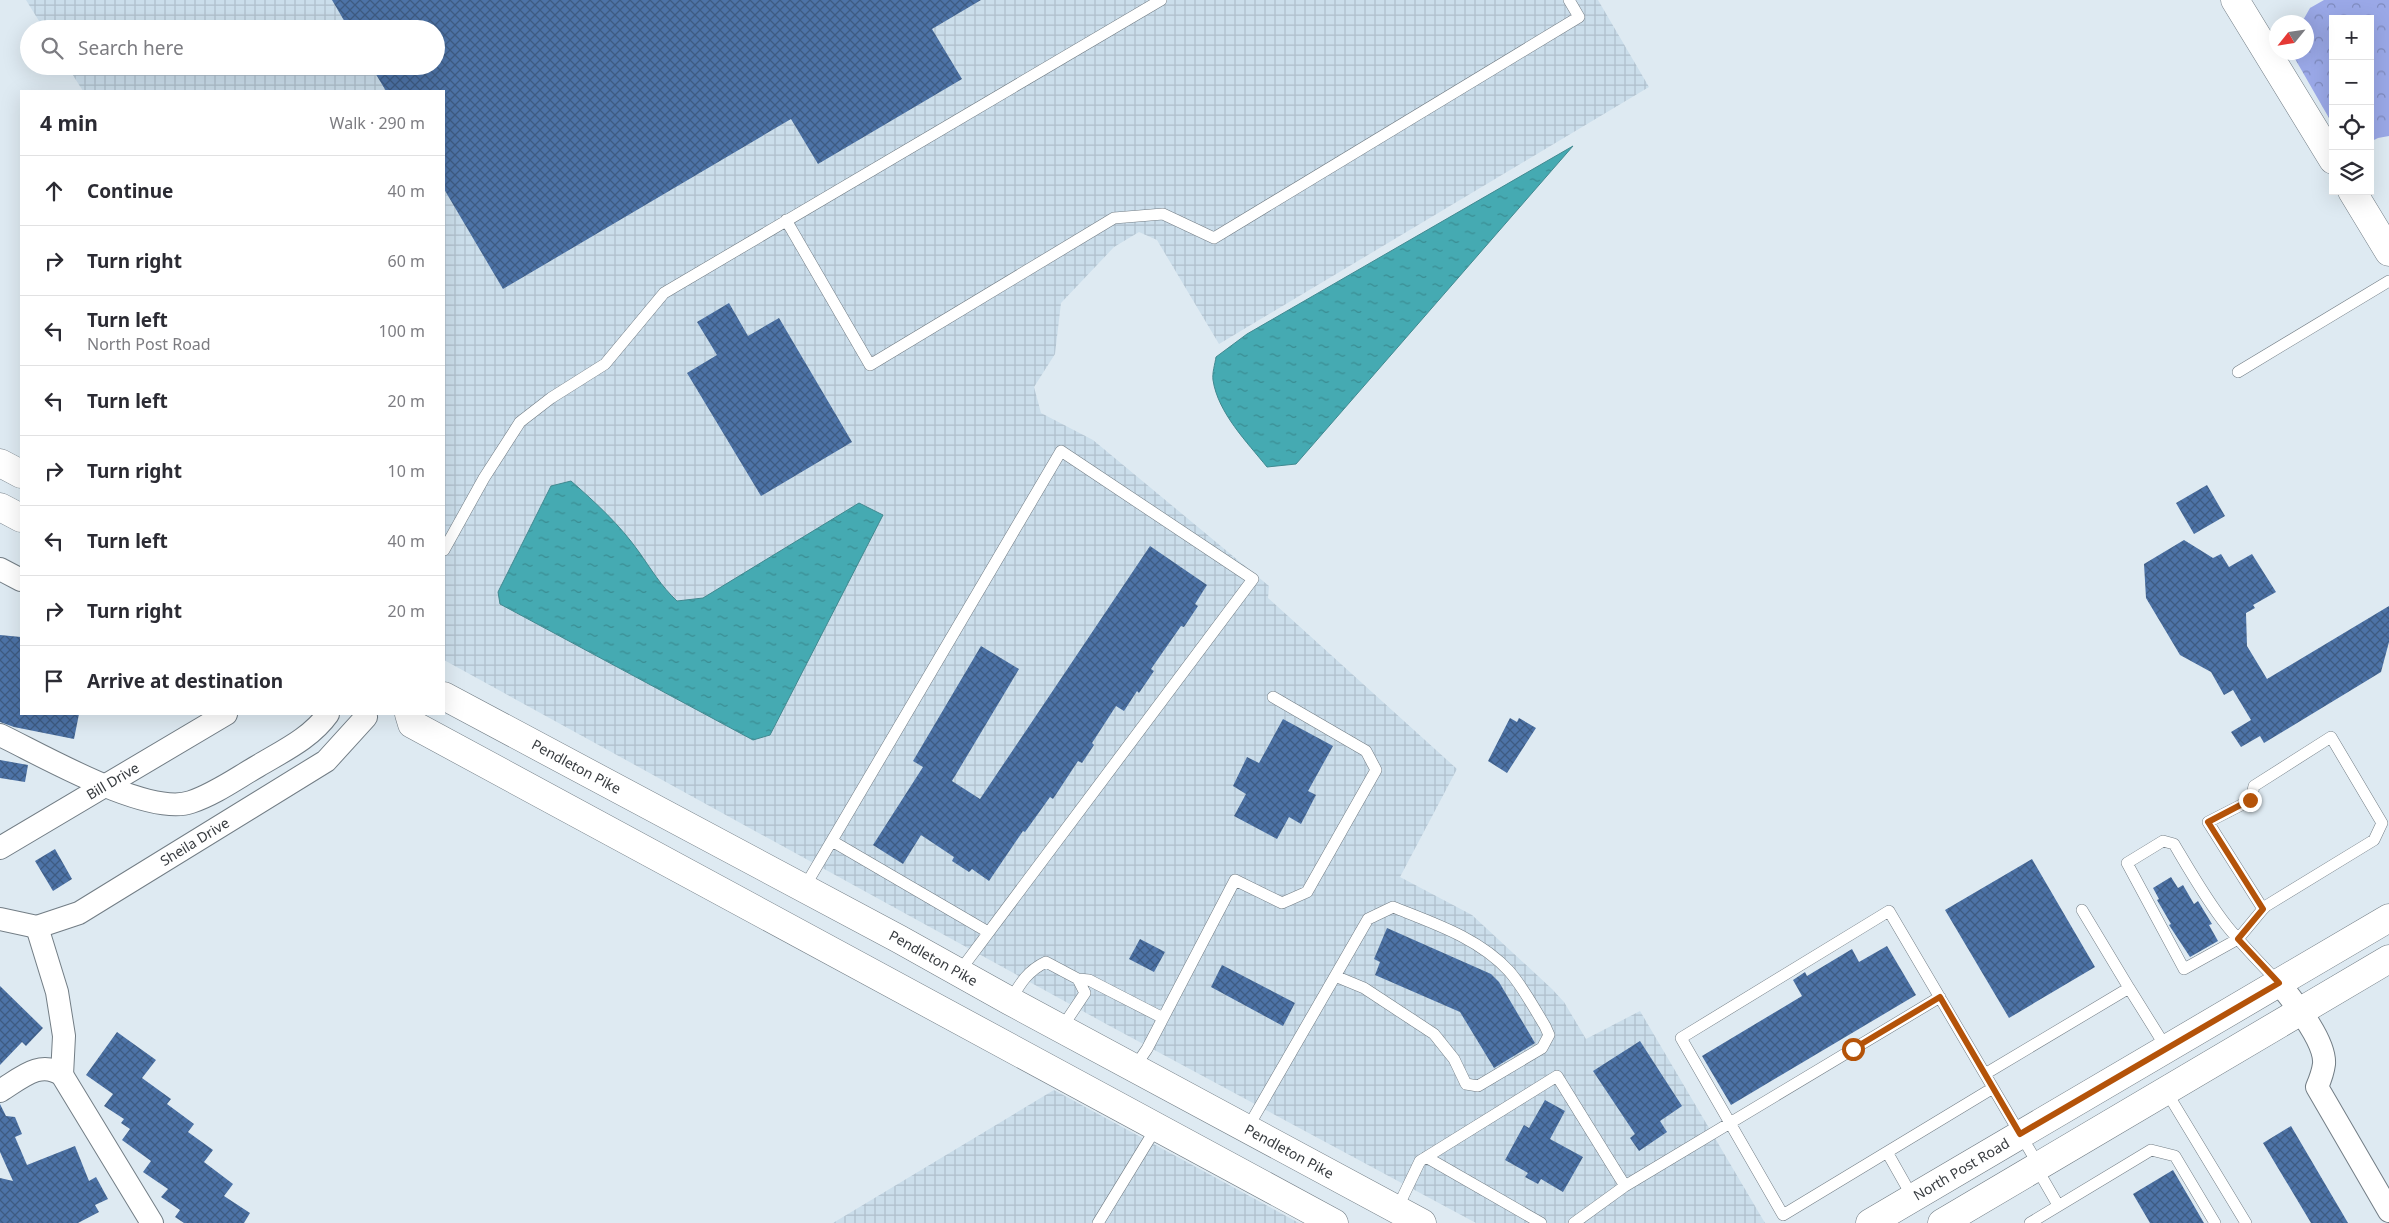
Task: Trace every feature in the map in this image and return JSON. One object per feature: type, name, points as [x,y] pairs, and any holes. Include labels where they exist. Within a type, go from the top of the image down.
[{"type":"main road","points":[[2235,0],[2329,153]]},
{"type":"main road","points":[[2354,195],[2389,252]]},
{"type":"main road","points":[[0,463],[20,473]]},
{"type":"main road","points":[[0,507],[20,517]]},
{"type":"main road","name":"Pendleton Pike","points":[[445,697],[1422,1223]]},
{"type":"main road","points":[[409,715],[412,724],[1334,1223]]},
{"type":"main road","name":"North Post Road","points":[[1870,1223],[2389,918]]},
{"type":"main road","points":[[1942,1223],[2389,959]]},
{"type":"street","points":[[0,569],[20,579]]},
{"type":"street","name":"Bill Drive","points":[[0,848],[224,715]]},
{"type":"street","points":[[0,735],[105,786],[140,799],[166,804],[190,803],[216,790],[306,737],[327,715]]},
{"type":"street","name":"Sheila Drive","points":[[0,919],[37,927],[79,914],[326,761],[366,717],[365,715]]},
{"type":"street","points":[[37,927],[57,992],[64,1036],[62,1075]]},
{"type":"street","points":[[2279,983],[2301,1011],[2319,1044],[2324,1063],[2318,1087],[2389,1211]]},
{"type":"street","points":[[0,1091],[38,1069],[52,1069],[62,1075],[152,1223]]},
{"type":"lane","points":[[445,548],[484,478],[520,422],[551,398],[605,364],[664,293],[1161,0]]},
{"type":"lane","points":[[786,220],[870,365],[1114,218],[1163,214],[1214,238],[1579,17],[1569,0]]},
{"type":"lane","points":[[2238,372],[2389,281]]},
{"type":"lane","points":[[803,889],[1061,451],[1253,579],[959,972]]},
{"type":"lane","points":[[1134,1068],[1163,1018],[1235,880],[1282,903],[1308,892],[1376,770],[1366,751],[1273,697]]},
{"type":"lane","points":[[2263,909],[2208,822],[2250,800],[2254,786],[2331,737],[2382,823],[2374,840],[2263,909],[2238,939],[2184,969],[2127,863],[2163,841],[2174,844],[2226,925],[2238,939],[2279,983]]},
{"type":"lane","points":[[832,841],[988,932]]},
{"type":"lane","points":[[1247,1129],[1335,976],[1368,919],[1393,907],[1461,935],[1487,951],[1510,972],[1545,1026],[1549,1036],[1542,1048],[1478,1086],[1466,1084],[1454,1059],[1434,1034],[1364,988],[1335,976]]},
{"type":"lane","points":[[2082,910],[2167,1049]]},
{"type":"lane","points":[[1993,1088],[1783,1215],[1681,1038],[1889,911],[2039,1166],[2043,1179],[2058,1205]]},
{"type":"lane","points":[[1010,1001],[1032,969],[1046,962],[1078,980],[1089,980],[1163,1018]]},
{"type":"lane","points":[[1061,1029],[1085,993],[1078,980]]},
{"type":"lane","points":[[1985,1074],[2129,988]]},
{"type":"lane","points":[[1574,1223],[1625,1186],[1940,997]]},
{"type":"lane","points":[[1396,1209],[1420,1161],[1557,1076],[1625,1186]]},
{"type":"lane","points":[[2166,1091],[2246,1223]]},
{"type":"lane","points":[[1098,1223],[1156,1128]]},
{"type":"lane","points":[[2030,1223],[2151,1150],[2175,1156],[2214,1223]]},
{"type":"lane","points":[[1887,1152],[1913,1198]]},
{"type":"lane","points":[[1426,1157],[1541,1223]]},
{"type":"shaded area","points":[[26,0],[1598,0],[1649,87],[1219,344],[1157,240],[1139,232],[1114,247],[1061,303],[1055,354],[1034,387],[1041,413],[1093,440],[1269,586],[1268,598],[1457,769],[1400,877],[1472,915],[1564,1002],[1586,1039],[1640,1011],[1765,1223],[1476,1223],[1108,1025],[445,661],[445,90],[82,90],[73,75],[445,75],[445,20],[38,20]]},
{"type":"shaded area","points":[[1054,1090],[1299,1223],[833,1223]]},
{"type":"green space","points":[[2324,0],[2389,0],[2389,136],[2374,140],[2374,15],[2329,15],[2329,118],[2296,60],[2314,60],[2314,15],[2306,15],[2310,8]]},
{"type":"water","points":[[1573,146],[1296,464],[1267,467],[1242,437],[1221,404],[1213,380],[1216,357],[1247,334]]},
{"type":"water","points":[[571,481],[624,532],[661,583],[677,601],[703,598],[859,503],[883,515],[770,735],[753,740],[500,604],[498,592],[551,486]]},
{"type":"building","points":[[332,0],[981,0],[932,29],[962,79],[818,164],[791,119],[503,289],[445,191],[445,90],[385,90],[376,75],[445,75],[445,20],[344,20]]},
{"type":"building","points":[[729,303],[748,336],[779,318],[852,442],[761,496],[687,373],[717,355],[697,322]]},
{"type":"building","points":[[2207,485],[2225,516],[2194,534],[2176,503]]},
{"type":"building","points":[[2184,540],[2213,558],[2221,554],[2229,567],[2252,554],[2276,592],[2253,605],[2255,608],[2246,613],[2247,646],[2267,679],[2389,606],[2389,642],[2381,672],[2264,743],[2260,736],[2241,747],[2231,732],[2251,720],[2233,690],[2224,695],[2211,672],[2180,655],[2146,598],[2144,564]]},
{"type":"building","points":[[1150,546],[1207,585],[1195,604],[1198,606],[1184,627],[1181,626],[1151,669],[1154,671],[1139,693],[1137,691],[1124,711],[1116,706],[1092,743],[1094,745],[1082,763],[1078,761],[1053,799],[1050,797],[1025,832],[1023,831],[989,881],[972,869],[969,872],[952,861],[954,857],[921,835],[903,864],[873,845],[923,767],[913,761],[981,646],[1019,669],[952,781],[980,799]]},
{"type":"building","points":[[0,635],[20,637],[20,715],[79,715],[74,739],[14,727],[0,722]]},
{"type":"building","points":[[1510,718],[1517,722],[1519,718],[1536,728],[1507,773],[1488,761]]},
{"type":"building","points":[[1283,719],[1333,746],[1308,791],[1316,795],[1301,824],[1289,817],[1277,839],[1234,816],[1246,794],[1233,786],[1247,757],[1259,763]]},
{"type":"building","points":[[0,760],[28,765],[25,782],[0,778]]},
{"type":"building","points":[[55,849],[72,879],[53,891],[35,861]]},
{"type":"building","points":[[2032,859],[2095,967],[2009,1018],[1945,910]]},
{"type":"building","points":[[2171,877],[2178,888],[2183,885],[2194,904],[2198,901],[2212,924],[2209,925],[2218,941],[2190,957],[2169,925],[2171,924],[2157,900],[2159,899],[2153,888]]},
{"type":"building","points":[[1387,928],[1491,974],[1499,982],[1535,1043],[1494,1068],[1460,1012],[1375,975],[1380,962],[1374,959]]},
{"type":"building","points":[[1140,939],[1165,952],[1154,972],[1129,959]]},
{"type":"building","points":[[1887,946],[1916,995],[1731,1105],[1702,1056],[1802,996],[1793,980],[1805,972],[1807,976],[1852,949],[1859,962]]},
{"type":"building","points":[[1222,965],[1295,1003],[1283,1026],[1211,987]]},
{"type":"building","points":[[0,986],[43,1028],[26,1046],[22,1042],[0,1065]]},
{"type":"building","points":[[117,1032],[156,1060],[142,1078],[171,1099],[167,1104],[194,1124],[188,1132],[213,1150],[204,1162],[233,1184],[224,1196],[250,1213],[244,1223],[184,1223],[175,1217],[180,1210],[161,1197],[168,1189],[143,1172],[151,1161],[122,1140],[130,1129],[121,1123],[124,1119],[104,1106],[113,1094],[86,1075]]},
{"type":"building","points":[[1640,1041],[1682,1106],[1660,1121],[1667,1132],[1639,1151],[1630,1138],[1635,1134],[1593,1071]]},
{"type":"building","points":[[1545,1100],[1565,1111],[1550,1139],[1583,1157],[1563,1192],[1541,1179],[1538,1184],[1525,1177],[1528,1173],[1505,1160],[1524,1125],[1529,1128]]},
{"type":"building","points":[[0,1104],[6,1116],[15,1117],[22,1134],[15,1137],[27,1165],[75,1146],[89,1181],[96,1177],[108,1199],[95,1205],[99,1212],[78,1223],[0,1223],[0,1178],[13,1181],[0,1152]]},
{"type":"building","points":[[2291,1126],[2348,1223],[2311,1223],[2263,1143]]},
{"type":"building","points":[[2173,1170],[2204,1223],[2150,1223],[2133,1194]]},
{"type":"route","points":[[1853,1049],[1940,997],[2020,1134],[2279,983],[2238,939],[2263,909],[2208,822],[2250,800]]}]
